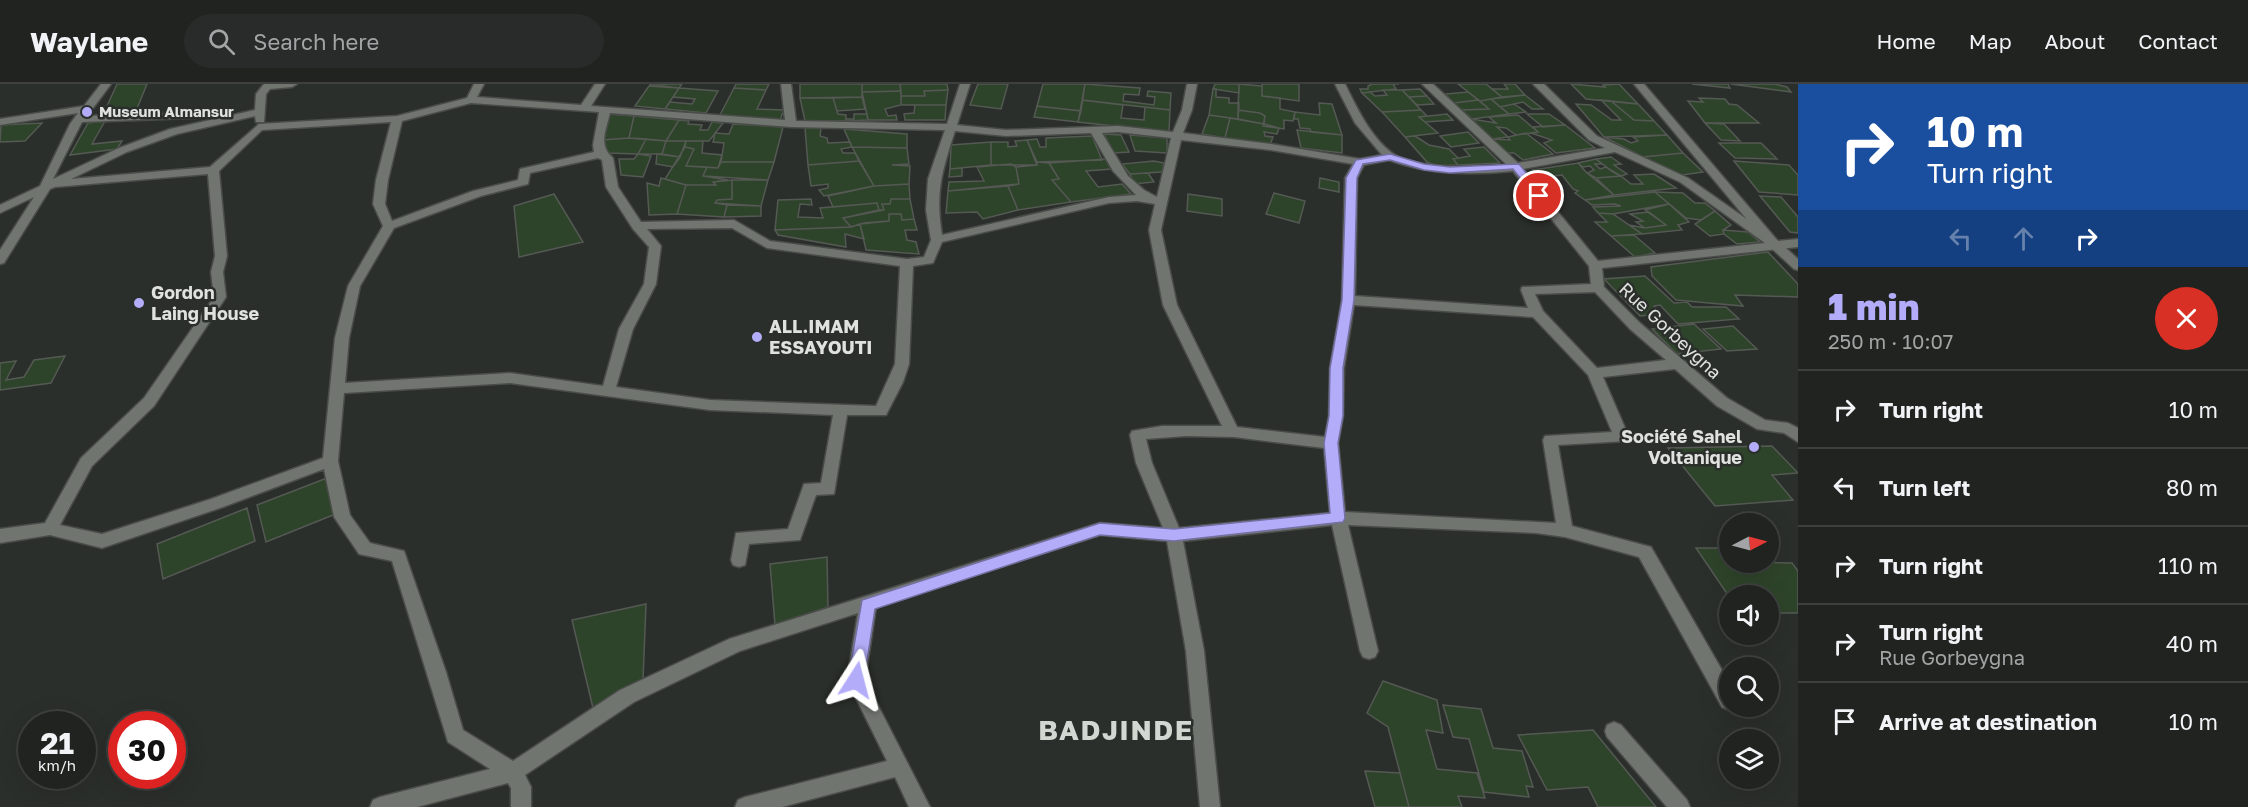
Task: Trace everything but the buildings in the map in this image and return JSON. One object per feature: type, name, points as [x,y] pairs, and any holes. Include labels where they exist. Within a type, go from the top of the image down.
[{"type":"street","points":[[0,260],[47,185],[48,176],[79,119],[106,84]]},
{"type":"street","points":[[47,185],[213,170],[259,127],[261,94],[269,85],[292,84]]},
{"type":"street","points":[[471,100],[479,84]]},
{"type":"street","points":[[584,109],[600,84]]},
{"type":"street","points":[[786,84],[791,124]]},
{"type":"street","points":[[637,226],[734,224],[766,244],[907,263],[929,260],[938,240],[932,210],[934,179],[949,127],[965,84]]},
{"type":"street","points":[[1192,84],[1187,110],[1177,135],[1155,230],[1170,305],[1231,430]]},
{"type":"street","points":[[1340,84],[1364,127],[1390,157]]},
{"type":"street","points":[[1427,84],[1515,166],[1595,265],[1773,243],[1798,243]]},
{"type":"street","points":[[1538,84],[1593,138],[1684,180],[1773,243]]},
{"type":"street","points":[[1639,84],[1773,243],[1798,266]]},
{"type":"street","points":[[259,127],[397,119],[471,100],[791,124],[949,127],[1006,133],[1094,129],[1177,135],[1360,162],[1390,157],[1424,167],[1450,170],[1515,166],[1616,149]]},
{"type":"street","points":[[0,122],[88,108]]},
{"type":"street","points":[[600,154],[600,130],[605,110]]},
{"type":"street","points":[[79,119],[261,112]]},
{"type":"street","points":[[0,209],[123,150],[174,131],[261,112]]},
{"type":"street","points":[[389,226],[379,204],[382,180],[397,119]]},
{"type":"street","points":[[1094,129],[1126,179],[1141,194],[1161,201]]},
{"type":"street","points":[[521,807],[520,788],[513,772],[454,736],[437,672],[398,556],[364,549],[342,517],[330,461],[339,388],[342,338],[354,286],[389,226],[477,193],[524,182],[524,171],[600,154],[607,158],[612,187],[637,226],[655,246],[650,284],[626,329],[608,392]]},
{"type":"street","points":[[1360,162],[1352,178],[1348,300],[1337,368],[1336,416],[1331,443],[1338,518],[1369,651]]},
{"type":"street","points":[[50,529],[86,462],[149,402],[220,297],[217,272],[221,256],[213,170]]},
{"type":"street","points":[[938,240],[1109,200],[1137,198],[1161,201]]},
{"type":"street","points":[[339,388],[510,378],[710,405],[881,411],[902,367],[905,337],[904,278],[907,263]]},
{"type":"street","name":"Rue Gorbeygna","points":[[1595,265],[1598,288],[1676,364],[1722,402],[1742,414],[1761,425],[1788,428],[1798,437]]},
{"type":"street","points":[[1565,531],[1550,440],[1622,437],[1594,373],[1537,313],[1527,290],[1598,288]]},
{"type":"street","points":[[1348,300],[1537,313]]},
{"type":"street","points":[[1594,373],[1676,364]]},
{"type":"street","points":[[739,560],[742,538],[794,535],[810,488],[828,490],[841,408]]},
{"type":"street","points":[[1210,807],[1195,651],[1174,535],[1144,463],[1137,435],[1174,429],[1231,430],[1331,443]]},
{"type":"street","points":[[0,536],[50,529],[102,540],[217,503],[330,461]]},
{"type":"street","points":[[380,807],[513,772],[627,696],[735,645],[868,605],[1100,529],[1174,535],[1338,518],[1536,527],[1565,531],[1645,552],[1719,683]]},
{"type":"street","points":[[868,605],[856,680],[920,807]]},
{"type":"street","points":[[1614,731],[1680,807]]},
{"type":"street","points":[[745,807],[898,767]]},
{"type":"place","name":"Museum Almansur","points":[[87,112]]},
{"type":"place","name":"Gordon Laing House","points":[[139,303]]},
{"type":"place","name":"ALL.IMAM ESSAYOUTI","points":[[757,337]]},
{"type":"place","name":"Société Sahel Voltanique","points":[[1754,447]]},
{"type":"district","name":"BADJINDE","points":[[1116,730]]},
{"type":"route","points":[[856,680],[868,605],[1100,529],[1174,535],[1338,518],[1331,443],[1336,416],[1337,368],[1348,300],[1352,178],[1360,162],[1390,157],[1424,167],[1450,170],[1515,166],[1539,196]]}]
